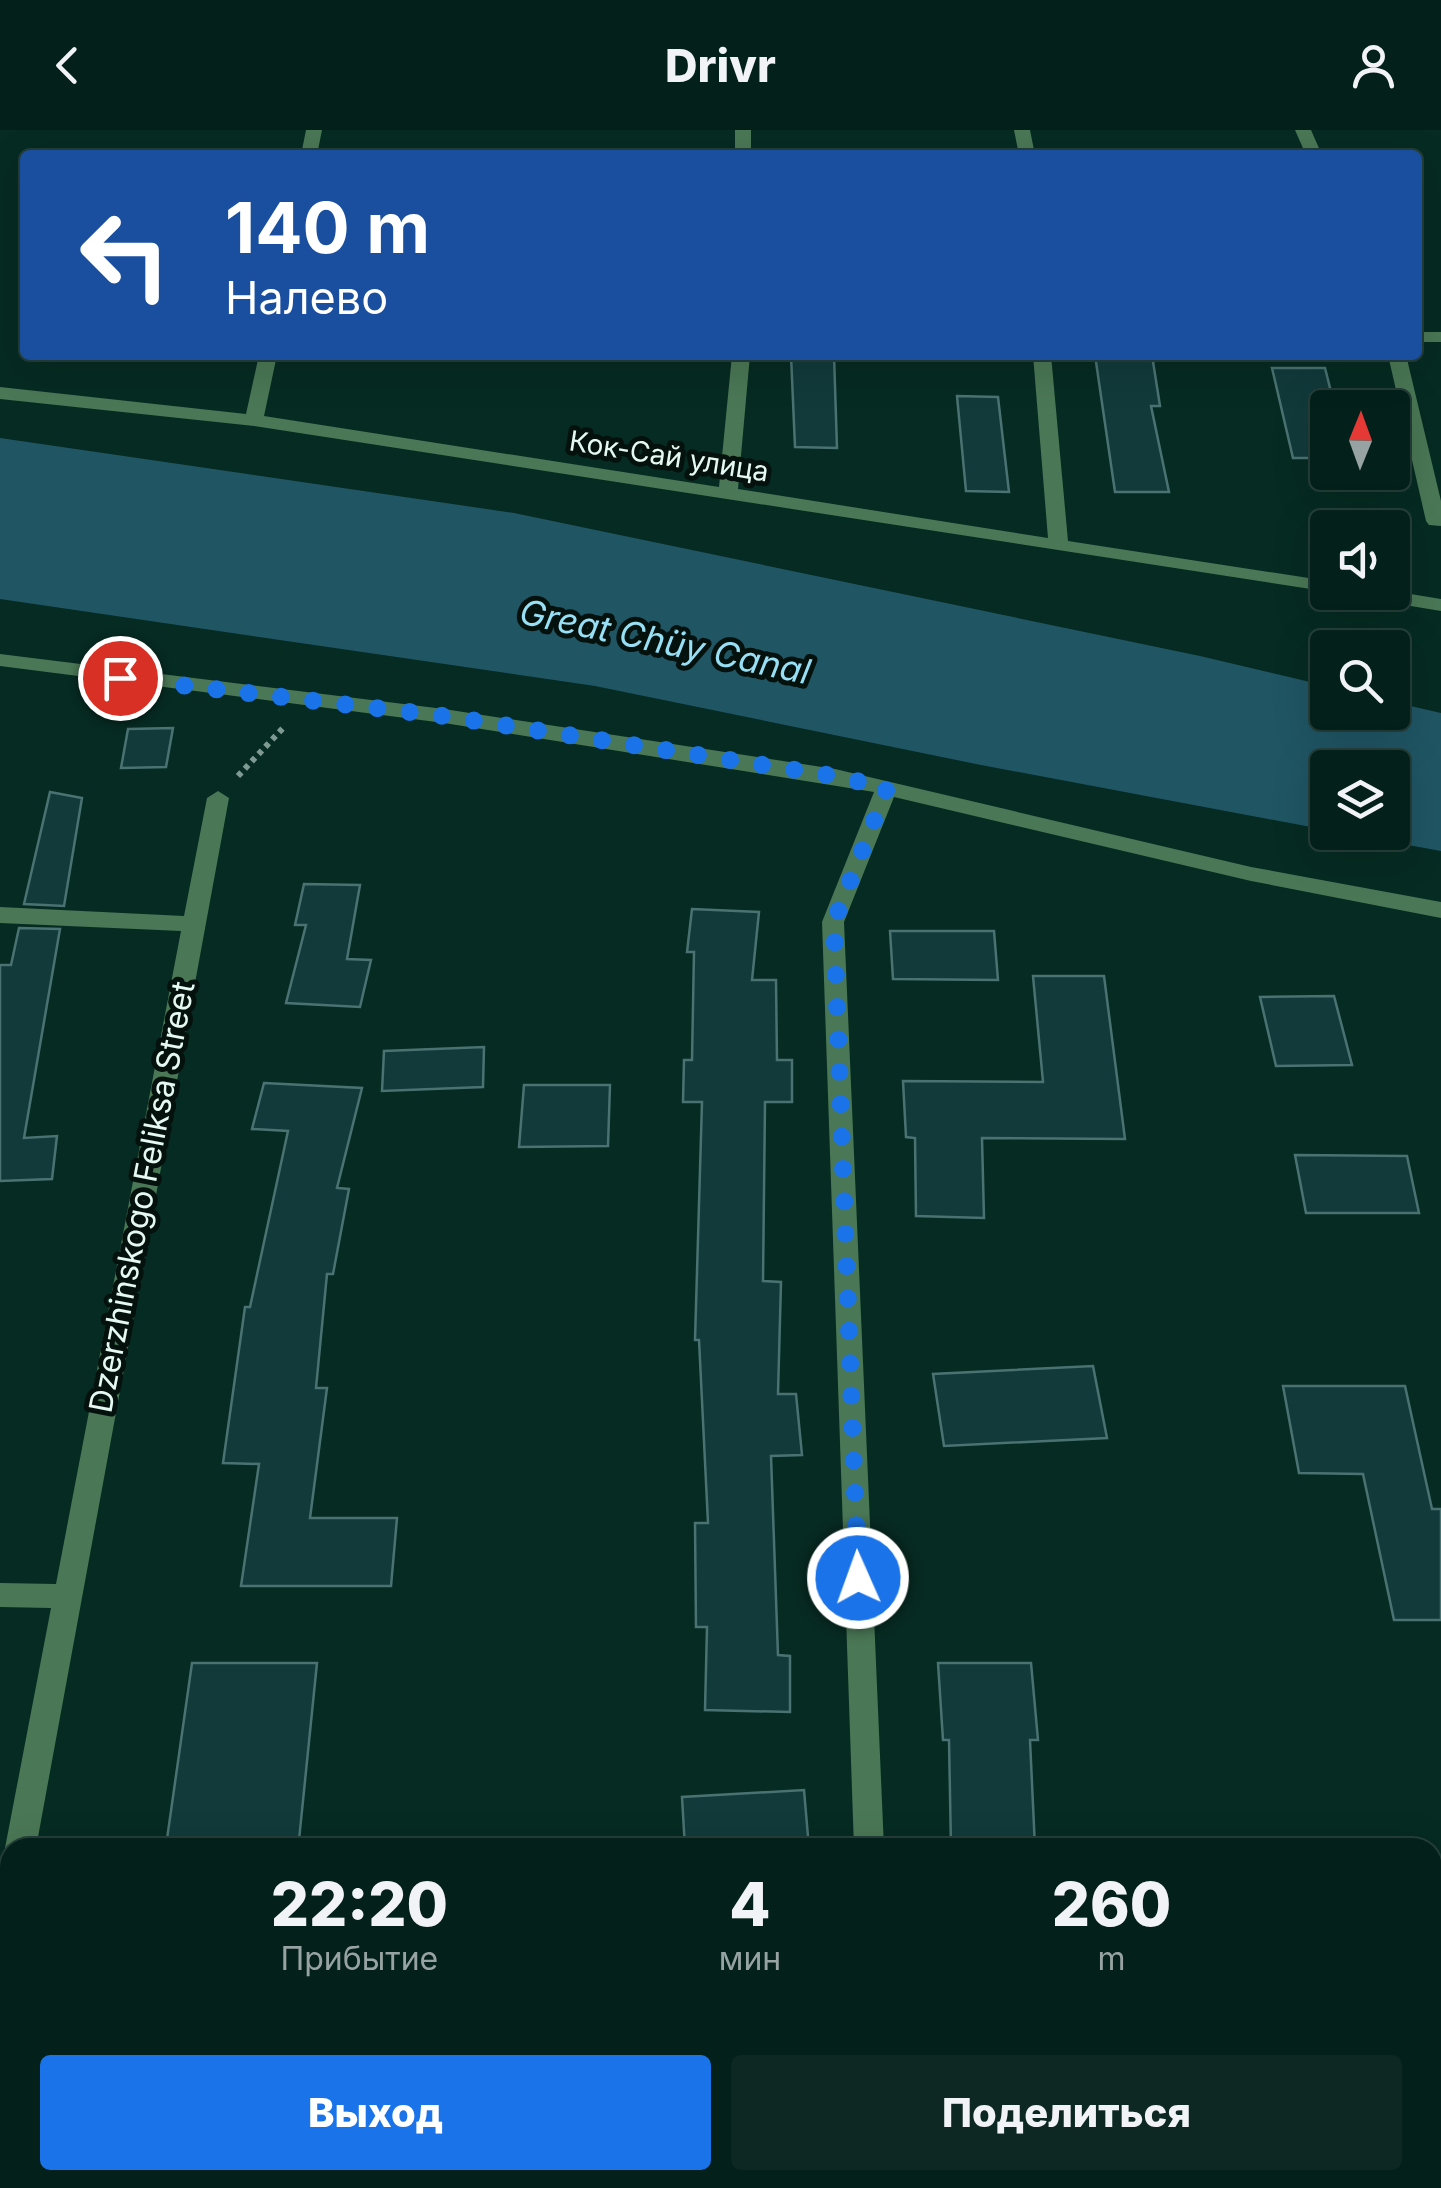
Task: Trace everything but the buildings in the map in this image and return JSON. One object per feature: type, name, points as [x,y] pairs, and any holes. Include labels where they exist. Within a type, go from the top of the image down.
[{"type":"street","points":[[254,420],[267,360]]},
{"type":"street","points":[[728,493],[741,360]]},
{"type":"street","points":[[1042,360],[1058,544]]},
{"type":"street","points":[[1398,360],[1436,521]]},
{"type":"street","name":"Кок-Сай улица","points":[[0,392],[254,420],[1310,584]]},
{"type":"street","points":[[1410,600],[1441,605]]},
{"type":"street","points":[[0,660],[444,716],[835,776],[1251,874],[1441,910]]},
{"type":"street","points":[[869,1838],[834,922],[887,788]]},
{"type":"street","name":"Dzerzhinskogo Feliksa Street","points":[[22,1838],[218,798]]},
{"type":"street","points":[[0,915],[194,924]]},
{"type":"street","points":[[0,1595],[67,1596]]},
{"type":"path","points":[[247,768],[254,759]]},
{"type":"water","name":"Great Chüy Canal","points":[[0,438],[514,513],[1310,682],[1310,730],[1410,730],[1410,706],[1441,713],[1441,851],[1410,845],[1410,750],[1310,750],[1310,827],[595,686],[0,599]]},
{"type":"route","points":[[120,678],[444,716],[835,776],[887,788],[834,922],[858,1578]]}]
